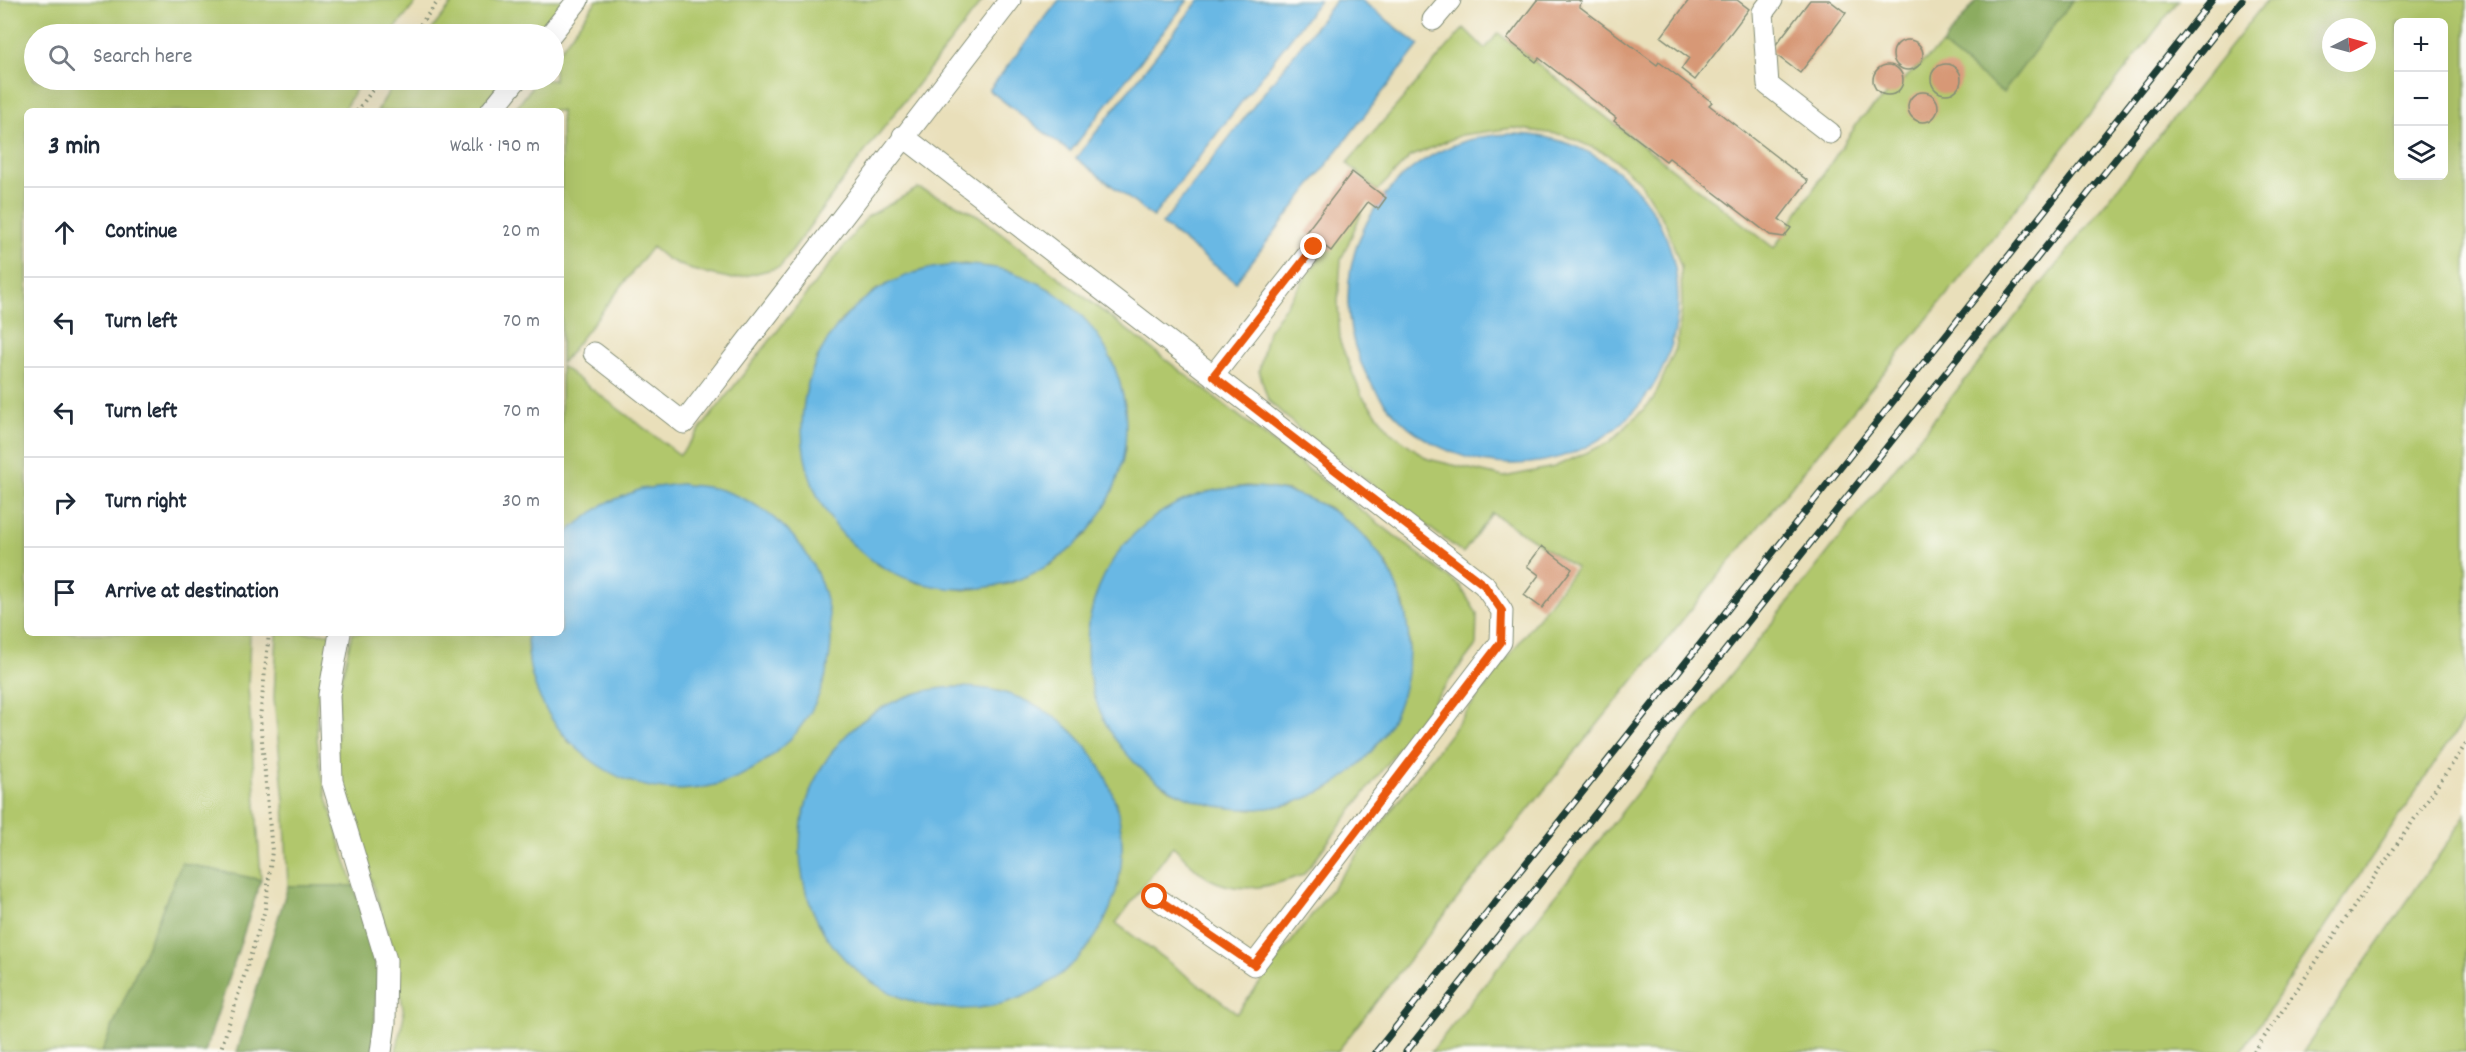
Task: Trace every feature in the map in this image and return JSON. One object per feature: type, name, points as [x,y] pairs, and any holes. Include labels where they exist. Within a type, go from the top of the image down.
[{"type":"lane","points":[[559,24],[578,0]]},
{"type":"lane","points":[[594,353],[684,423],[1010,0]]},
{"type":"lane","points":[[1433,21],[1450,0]]},
{"type":"lane","points":[[1772,0],[1763,12],[1768,85],[1830,133]]},
{"type":"lane","points":[[493,108],[508,90]]},
{"type":"lane","points":[[903,136],[1484,585],[1502,611],[1501,642],[1254,965],[1155,897]]},
{"type":"lane","points":[[1213,376],[1314,247]]},
{"type":"lane","points":[[339,636],[329,695],[332,781],[386,960],[385,1023],[381,1052]]},
{"type":"path","points":[[421,24],[439,0]]},
{"type":"path","points":[[359,108],[373,90]]},
{"type":"path","points":[[220,1052],[266,910],[272,851],[260,718],[269,636]]},
{"type":"path","points":[[2254,1052],[2466,744]]},
{"type":"green space","points":[[0,0],[418,0],[399,24],[24,24],[24,90],[355,90],[345,108],[24,108],[24,636],[250,636],[248,686],[261,880],[182,863],[102,1052],[0,1052]]},
{"type":"green space","points":[[455,0],[565,0],[546,24],[436,24]]},
{"type":"green space","points":[[597,0],[983,0],[850,171],[780,267],[733,279],[692,270],[667,259],[652,247],[564,360],[564,108],[516,108],[530,90],[564,90],[564,45]]},
{"type":"green space","points":[[1977,0],[2073,0],[2003,93],[1942,45]]},
{"type":"green space","points":[[2073,0],[2179,0],[1971,265],[1546,788],[1337,1052],[396,1052],[404,1015],[395,959],[336,762],[339,690],[351,636],[527,636],[527,650],[538,693],[570,744],[572,528],[564,538],[564,368],[680,455],[867,217],[918,188],[979,216],[1460,586],[1477,614],[1476,645],[1303,875],[1268,886],[1232,887],[1203,875],[1173,846],[1116,923],[1237,1013],[1576,568],[1492,513],[1463,553],[1300,430],[1268,400],[1259,371],[1268,331],[1354,209],[1361,214],[1341,260],[1338,301],[1340,342],[1362,396],[1391,432],[1428,459],[1504,477],[1554,467],[1610,442],[1653,400],[1676,348],[1682,309],[1681,267],[1666,224],[1639,181],[1609,155],[1564,135],[1513,128],[1461,135],[1410,157],[1377,191],[1347,163],[1464,28],[1485,49],[1498,33],[1774,248],[1861,118],[1942,45],[2003,92]],"holes":[[[964,264],[1010,271],[1052,290],[1112,360],[1125,404],[1125,451],[1087,534],[1052,564],[1009,584],[964,590],[918,583],[876,564],[816,359],[841,320],[876,290],[919,271]],[[1247,486],[1289,491],[1328,507],[1362,533],[1388,566],[1404,605],[1410,647],[1330,788],[1291,804],[1250,810],[1207,804],[1168,789],[1135,763],[1206,492]],[[956,687],[999,691],[1038,706],[1072,731],[1116,802],[1122,844],[1118,886],[824,933],[807,895],[800,853],[915,694]]]},
{"type":"green space","points":[[2267,0],[2466,0],[2466,717],[2241,1052],[1431,1052]]},
{"type":"green space","points":[[390,90],[496,90],[482,108],[379,108]]},
{"type":"green space","points":[[277,636],[331,636],[318,696],[316,720],[318,744],[326,793],[354,886],[288,886],[284,800],[274,698]]},
{"type":"green space","points":[[2466,814],[2466,1052],[2303,1052],[2446,845]]},
{"type":"green space","points":[[182,863],[261,880],[205,1052],[102,1052]]},
{"type":"green space","points":[[288,886],[354,886],[378,970],[373,1052],[237,1052]]},
{"type":"water","points":[[1059,0],[1188,0],[1070,152],[989,90]]},
{"type":"water","points":[[1199,0],[1320,0],[1153,217],[1076,158]]},
{"type":"water","points":[[1336,0],[1361,0],[1419,45],[1236,282],[1162,224]]},
{"type":"water","points":[[1513,134],[1545,137],[1576,147],[1605,162],[1630,182],[1650,207],[1665,236],[1675,267],[1678,299],[1675,331],[1665,362],[1650,391],[1630,416],[1605,436],[1576,451],[1545,461],[1513,464],[1481,461],[1450,451],[1421,436],[1396,416],[1376,391],[1361,362],[1351,331],[1348,299],[1351,267],[1361,236],[1376,207],[1396,182],[1421,162],[1450,147],[1481,137]]},
{"type":"water","points":[[964,265],[996,268],[1040,284],[1067,302],[1089,324],[1107,351],[1119,380],[1126,427],[1123,459],[1107,503],[1089,530],[1067,552],[1040,570],[1011,582],[964,589],[932,586],[888,570],[861,552],[839,530],[821,503],[809,474],[802,427],[805,395],[821,351],[839,324],[861,302],[888,284],[917,272]]},
{"type":"water","points":[[680,484],[706,487],[752,503],[780,523],[792,535],[803,548],[819,578],[831,631],[824,680],[803,723],[770,757],[729,780],[683,790],[634,783],[587,757],[578,749],[553,721],[536,688],[528,656],[527,636],[564,636],[564,538],[572,528],[604,504],[641,489]]},
{"type":"water","points":[[1248,487],[1279,490],[1310,499],[1337,514],[1362,534],[1382,559],[1397,586],[1406,617],[1409,648],[1406,679],[1397,710],[1382,737],[1362,762],[1337,782],[1310,797],[1279,806],[1248,809],[1217,806],[1186,797],[1159,782],[1134,762],[1114,737],[1099,710],[1090,679],[1087,648],[1090,617],[1099,586],[1114,559],[1134,534],[1159,514],[1186,499],[1217,490]]},
{"type":"water","points":[[961,687],[1008,694],[1037,706],[1075,734],[1103,772],[1115,801],[1122,848],[1115,895],[1103,924],[1075,962],[1037,990],[1008,1002],[961,1009],[914,1002],[885,990],[847,962],[819,924],[807,895],[800,848],[807,801],[819,772],[847,734],[885,706],[914,694]]},
{"type":"building","points":[[1537,0],[1578,0],[1582,2],[1579,6],[1657,65],[1659,62],[1712,102],[1709,105],[1808,181],[1779,219],[1791,228],[1784,237],[1770,235],[1669,158],[1666,161],[1614,121],[1616,118],[1539,58],[1536,62],[1507,39]]},
{"type":"building","points":[[1689,0],[1737,0],[1749,9],[1695,80],[1681,69],[1689,58],[1661,37]]},
{"type":"building","points":[[1810,0],[1829,0],[1846,13],[1800,73],[1771,51]]},
{"type":"building","points":[[1908,40],[1914,41],[1922,49],[1922,61],[1914,69],[1908,70],[1902,69],[1894,61],[1893,55],[1894,49],[1902,41]]},
{"type":"building","points":[[1946,64],[1952,65],[1960,73],[1960,85],[1952,93],[1946,94],[1940,93],[1932,85],[1931,79],[1932,73],[1940,65]]},
{"type":"building","points":[[1888,65],[1894,66],[1902,74],[1902,86],[1894,94],[1888,95],[1882,94],[1874,86],[1873,80],[1874,74],[1882,66]]},
{"type":"building","points":[[1923,92],[1929,93],[1937,101],[1937,113],[1929,121],[1923,122],[1917,121],[1909,113],[1908,107],[1909,101],[1917,93]]},
{"type":"building","points":[[1352,172],[1386,198],[1378,209],[1368,202],[1331,251],[1306,232]]},
{"type":"building","points":[[1542,546],[1572,569],[1542,608],[1524,595],[1539,575],[1527,566]]},
{"type":"railway","points":[[1376,1052],[2212,0]]},
{"type":"railway","points":[[1406,1052],[2242,0]]},
{"type":"route","points":[[1155,897],[1254,965],[1501,642],[1502,611],[1484,585],[1213,376],[1314,247]]}]
